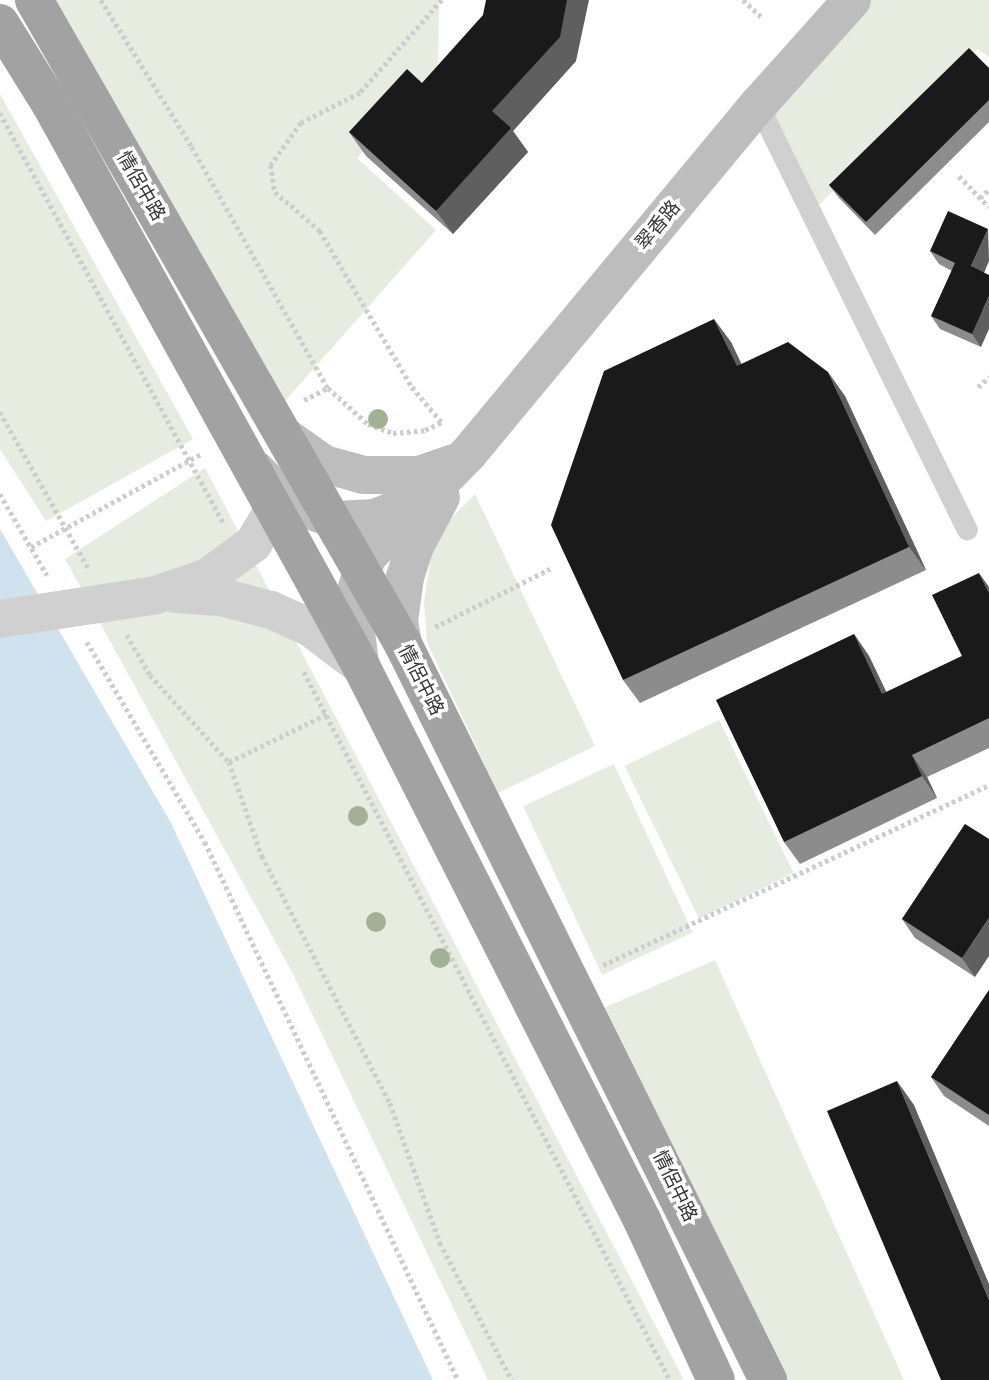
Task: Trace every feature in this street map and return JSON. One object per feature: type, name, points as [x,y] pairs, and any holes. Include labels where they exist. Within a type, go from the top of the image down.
[{"type":"highway","name":"情侶中路","points":[[34,0],[336,520],[403,644],[572,980],[768,1380]]},
{"type":"highway","name":"情侶中路","points":[[0,23],[51,104],[233,437],[279,506],[642,1220],[716,1380]]},
{"type":"main road","name":"翠香路","points":[[468,454],[758,105],[852,0]]},
{"type":"main road","points":[[280,427],[324,464],[379,477],[419,475],[468,454]]},
{"type":"main road","points":[[361,666],[352,603],[361,567],[468,454]]},
{"type":"main road","points":[[403,644],[400,603],[415,545],[468,454]]},
{"type":"main road","points":[[279,506],[336,520],[388,515],[430,492]]},
{"type":"street","points":[[0,619],[156,595],[208,577],[242,555],[279,506],[291,461],[280,427]]},
{"type":"street","points":[[156,595],[206,595],[271,610],[327,638],[361,666]]},
{"type":"lane","points":[[758,105],[967,529]]},
{"type":"path","points":[[101,0],[192,147],[328,388],[368,424],[393,433],[425,430],[451,416]]},
{"type":"path","points":[[442,0],[360,93],[302,123],[271,164],[275,192],[320,231],[412,387],[468,454]]},
{"type":"path","points":[[743,0],[762,17]]},
{"type":"path","points":[[0,113],[242,555]]},
{"type":"path","points":[[959,176],[989,207]]},
{"type":"path","points":[[980,198],[989,189]]},
{"type":"path","points":[[978,387],[989,377]]},
{"type":"path","points":[[280,427],[328,388]]},
{"type":"path","points":[[0,412],[150,675],[229,762],[262,856],[390,1103],[440,1243],[512,1380]]},
{"type":"path","points":[[31,547],[233,437]]},
{"type":"path","points":[[0,494],[205,842],[458,1380]]},
{"type":"path","points":[[303,669],[670,1380]]},
{"type":"path","points":[[229,762],[327,714]]},
{"type":"path","points":[[572,980],[989,785]]},
{"type":"shaded area","points":[[50,0],[439,0],[438,69],[357,158],[436,230],[285,401]]},
{"type":"shaded area","points":[[871,0],[989,0],[989,57],[977,49],[815,209],[768,112]]},
{"type":"shaded area","points":[[0,94],[193,439],[46,521],[0,449]]},
{"type":"shaded area","points":[[205,468],[684,1380],[488,1380],[293,974],[65,559]]},
{"type":"shaded area","points":[[475,494],[595,746],[498,793],[427,642],[424,602],[434,536]]},
{"type":"shaded area","points":[[719,720],[794,873],[699,919],[625,766]]},
{"type":"shaded area","points":[[614,764],[693,933],[602,975],[523,806]]},
{"type":"shaded area","points":[[715,960],[904,1380],[777,1380],[599,1010]]},
{"type":"water","points":[[0,529],[170,821],[433,1380],[0,1380]]},
{"type":"building","points":[[486,0],[567,0],[560,37],[492,111],[511,128],[436,211],[349,132],[407,69],[422,83],[483,15]]},
{"type":"building","points":[[969,48],[989,68],[989,100],[866,222],[829,185]]},
{"type":"building","points":[[948,211],[988,229],[971,266],[989,275],[989,296],[972,334],[931,316],[955,263],[930,251]]},
{"type":"building","points":[[714,319],[737,366],[788,342],[828,372],[909,547],[623,680],[551,525],[604,371]]},
{"type":"building","points":[[979,573],[989,593],[989,718],[912,755],[922,776],[784,842],[716,700],[854,634],[882,694],[962,656],[932,595]]},
{"type":"building","points":[[965,824],[989,839],[989,918],[962,958],[902,919]]},
{"type":"building","points":[[989,990],[989,1115],[931,1077]]},
{"type":"building","points":[[897,1081],[989,1300],[989,1380],[941,1380],[827,1111]]}]
